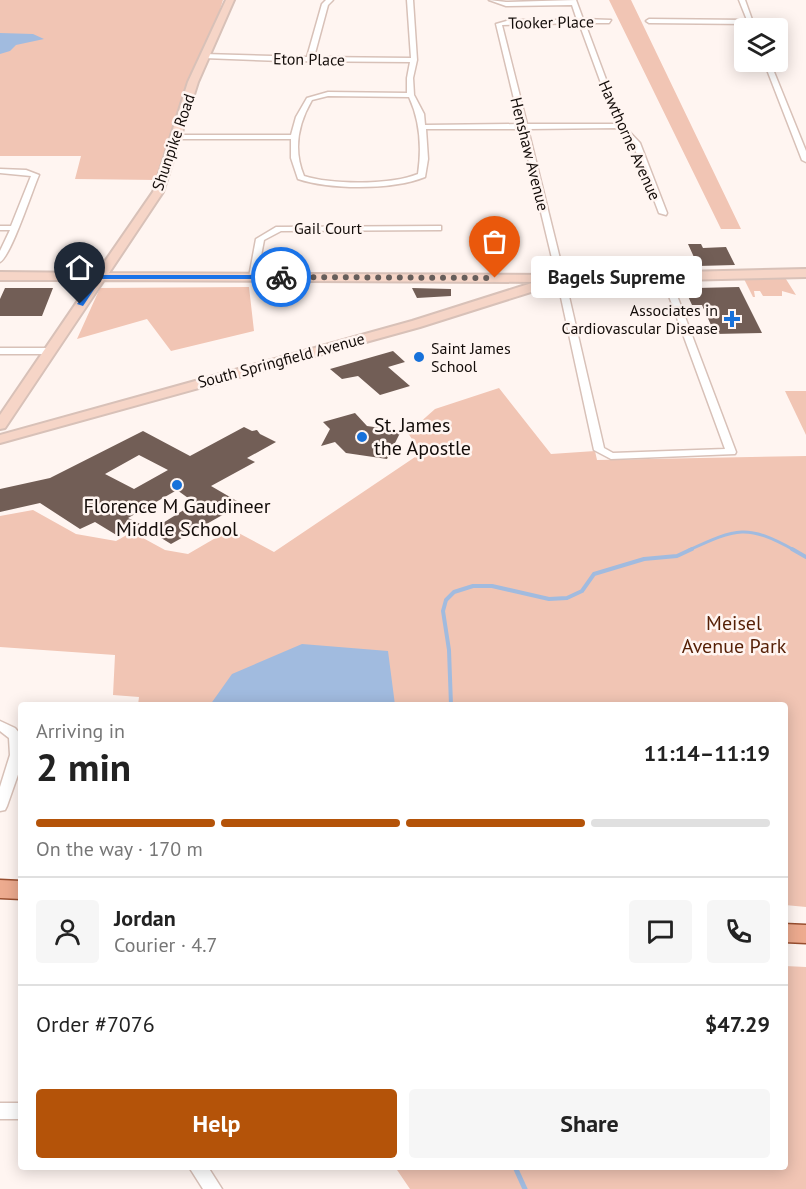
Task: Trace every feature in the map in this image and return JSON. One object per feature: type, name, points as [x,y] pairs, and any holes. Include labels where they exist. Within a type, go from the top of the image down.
[{"type":"main road","points":[[0,889],[18,890]]},
{"type":"main road","points":[[788,933],[806,934]]},
{"type":"street","name":"Shunpike Road","points":[[0,425],[48,351],[158,192],[193,82],[230,0]]},
{"type":"street","points":[[310,59],[324,4],[330,0]]},
{"type":"street","points":[[410,0],[414,60],[410,78],[411,95],[420,114],[422,127],[424,159],[422,175],[404,183],[318,183],[301,177],[294,161],[295,137],[300,113],[309,99],[328,94],[411,95]]},
{"type":"street","points":[[492,0],[506,4],[574,2]]},
{"type":"street","points":[[742,0],[749,18]]},
{"type":"street","name":"Hawthorne Avenue","points":[[574,2],[620,126],[636,143],[663,213]]},
{"type":"street","name":"Tooker Place","points":[[500,30],[499,24],[504,22],[609,21]]},
{"type":"street","points":[[649,21],[734,24]]},
{"type":"street","name":"Henshaw Avenue","points":[[500,30],[561,279],[599,450],[611,456],[731,452],[666,277]]},
{"type":"street","name":"Eton Place","points":[[204,56],[414,60]]},
{"type":"street","points":[[771,72],[806,160]]},
{"type":"street","points":[[422,127],[620,126]]},
{"type":"street","points":[[177,137],[295,137]]},
{"type":"street","points":[[0,171],[26,172],[35,175],[0,259]]},
{"type":"street","points":[[0,228],[14,228]]},
{"type":"street","name":"Gail Court","points":[[252,277],[260,239],[279,229],[438,228]]},
{"type":"street","points":[[0,276],[561,279],[806,273]]},
{"type":"street","name":"South Springfield Avenue","points":[[0,439],[416,324],[561,279]]},
{"type":"street","points":[[0,351],[48,351]]},
{"type":"street","points":[[0,726],[12,732],[17,740],[18,751],[0,806]]},
{"type":"street","points":[[0,1111],[18,1111]]},
{"type":"street","points":[[200,1170],[213,1189]]},
{"type":"green space","points":[[0,0],[223,0],[186,92],[157,180],[75,179],[81,156],[0,156]]},
{"type":"green space","points":[[609,0],[631,0],[741,229],[721,229]]},
{"type":"green space","points":[[784,276],[796,295],[782,291],[782,296],[763,296],[760,291],[754,291],[755,297],[753,297],[743,277]]},
{"type":"green space","points":[[249,287],[254,331],[171,351],[147,319],[77,339],[100,288]]},
{"type":"green space","name":"Meisel Avenue Park","points":[[499,388],[551,454],[595,451],[597,460],[806,456],[806,907],[788,905],[788,702],[138,702],[139,697],[113,695],[115,655],[0,647],[0,516],[33,510],[76,534],[116,541],[132,532],[165,550],[188,554],[231,529],[274,552],[421,453],[408,433],[435,409]]},
{"type":"green space","points":[[785,391],[806,391],[806,435]]},
{"type":"green space","points":[[788,966],[806,967],[806,1189],[410,1189],[397,1170],[788,1170]]},
{"type":"water","points":[[0,33],[33,34],[44,39],[16,45],[10,51],[0,54]]},
{"type":"water","points":[[302,644],[388,651],[395,702],[212,702],[232,674]]},
{"type":"building","points":[[688,244],[701,244],[703,248],[726,247],[735,265],[698,266]]},
{"type":"building","name":"Associates in Cardiovascular Disease","points":[[739,287],[762,333],[715,334],[702,305],[692,305],[686,292],[698,292],[696,288]]},
{"type":"building","points":[[5,288],[53,288],[42,316],[0,316],[0,299]]},
{"type":"building","points":[[412,288],[451,289],[451,296],[417,298]]},
{"type":"building","points":[[393,351],[405,362],[388,367],[410,386],[380,395],[358,376],[342,379],[330,369]]},
{"type":"building","name":"St. James the Apostle","points":[[355,413],[367,426],[401,431],[387,459],[346,453],[335,442],[321,446],[330,429],[323,422]]},
{"type":"building","name":"Florence M Gaudineer Middle School","points":[[244,427],[252,431],[257,430],[276,442],[247,458],[255,462],[211,486],[242,504],[171,544],[150,531],[195,503],[177,490],[128,518],[140,524],[118,536],[95,522],[80,529],[40,503],[0,512],[0,489],[50,478],[143,431],[190,456]],"holes":[[[139,455],[168,470],[134,489],[105,474]]]},
{"type":"waterway","points":[[689,550],[719,537],[742,532],[765,536],[792,549]]},
{"type":"waterway","points":[[451,702],[449,650],[443,611],[446,600],[454,592],[473,586],[492,586],[549,599],[567,598],[582,591],[594,574],[644,559],[677,556],[692,549]]},
{"type":"waterway","points":[[792,549],[806,557]]},
{"type":"waterway","points":[[516,1170],[525,1189]]},
{"type":"way so far","points":[[281,277],[495,278]]},
{"type":"place","name":"Bagels Supreme","points":[[495,278]]},
{"type":"place","name":"Associates in Cardiovascular Disease","points":[[732,319]]},
{"type":"place","name":"Saint James School","points":[[419,357]]},
{"type":"place","name":"St. James the Apostle","points":[[362,437]]},
{"type":"place","name":"Florence M Gaudineer Middle School","points":[[177,485]]},
{"type":"route","points":[[80,304],[99,277],[281,277]]}]
